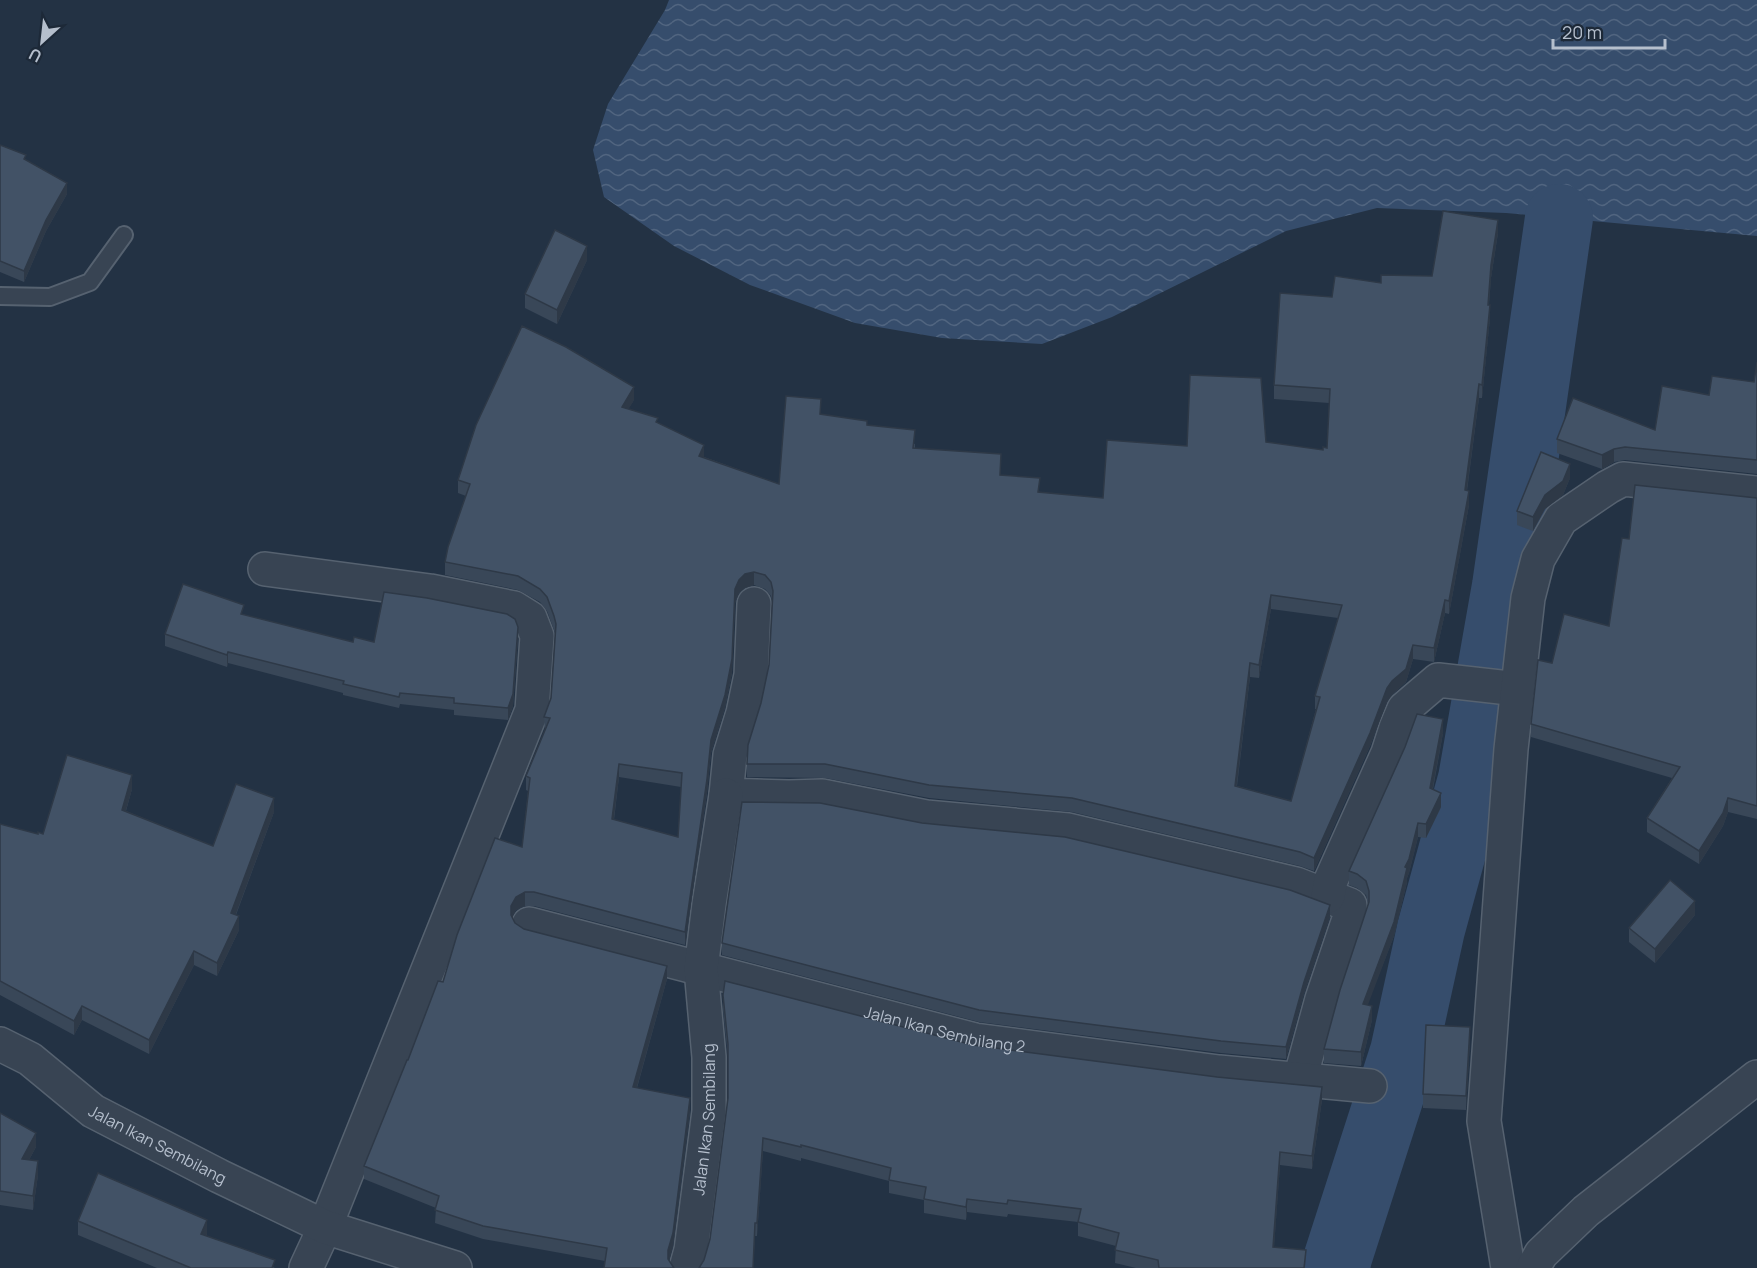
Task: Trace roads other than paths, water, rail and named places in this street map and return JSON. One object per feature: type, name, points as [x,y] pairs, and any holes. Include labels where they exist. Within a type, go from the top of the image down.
[{"type":"street","points":[[1508,1268],[1484,1121],[1511,748],[1531,588],[1538,559],[1561,519],[1623,479],[1757,493]]},
{"type":"street","points":[[265,569],[430,591],[514,608],[530,618],[537,636],[532,710],[325,1227],[306,1268]]},
{"type":"street","name":"Jalan Ikan Sembilang","points":[[686,1268],[691,1250],[709,1111],[709,1057],[701,969],[730,755],[751,675],[754,604]]},
{"type":"street","points":[[1328,896],[1331,880],[1388,753],[1404,710],[1438,680],[1518,689]]},
{"type":"street","points":[[726,795],[822,796],[926,818],[1068,830],[1296,884],[1350,905],[1350,915],[1322,999],[1300,1079]]},
{"type":"street","name":"Jalan Ikan Sembilang 2","points":[[529,924],[975,1040],[1220,1072],[1370,1086]]},
{"type":"street","name":"Jalan Ikan Sembilang","points":[[0,1044],[30,1059],[93,1111],[219,1176],[325,1227],[455,1268]]},
{"type":"street","points":[[1533,1268],[1541,1254],[1586,1211],[1757,1077]]},
{"type":"lane","points":[[0,296],[50,297],[90,282],[124,235]]},
{"type":"water","points":[[669,0],[1757,0],[1757,236],[1506,213],[1377,208],[1286,231],[1112,317],[1042,344],[942,338],[855,323],[750,285],[674,246],[604,197],[593,150],[608,104]]},
{"type":"waterway","points":[[1336,1268],[1404,1052],[1431,929],[1472,779],[1506,586],[1559,218]]}]
